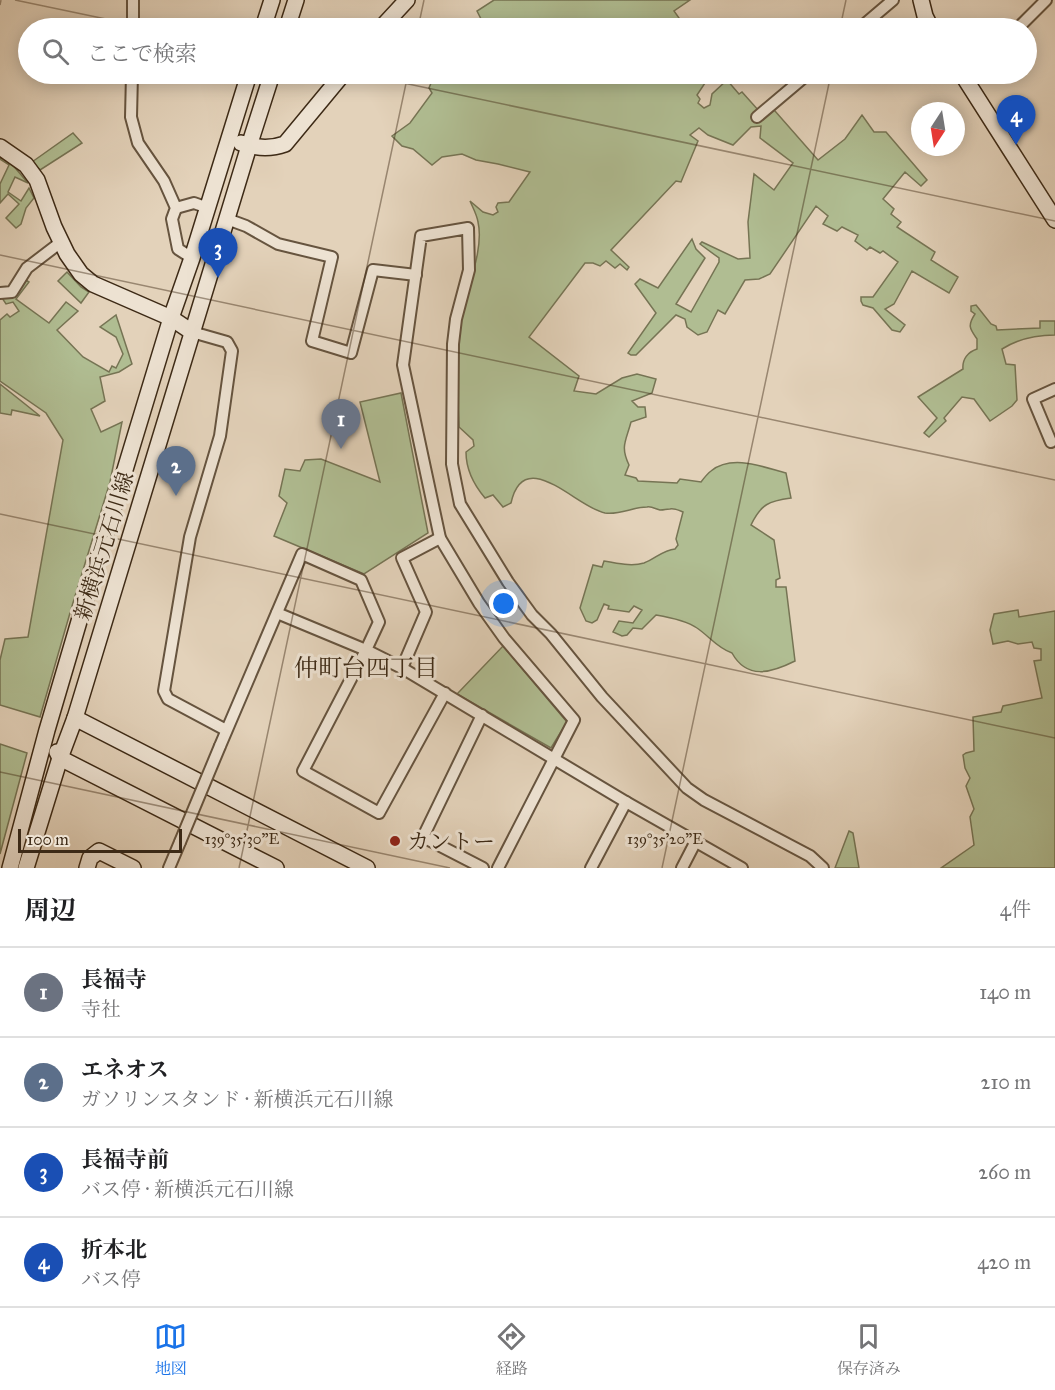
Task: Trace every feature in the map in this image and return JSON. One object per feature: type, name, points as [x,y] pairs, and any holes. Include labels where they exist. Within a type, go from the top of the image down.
[{"type":"street","points":[[132,18],[133,0]]},
{"type":"street","points":[[266,18],[272,0]]},
{"type":"street","points":[[290,18],[296,0]]},
{"type":"street","points":[[390,18],[407,0]]},
{"type":"street","points":[[872,18],[893,0]]},
{"type":"street","points":[[1028,18],[1046,0]]},
{"type":"street","points":[[918,1],[926,18]]},
{"type":"street","points":[[132,84],[131,117],[138,143],[164,181],[176,208],[172,219],[178,249],[192,258]]},
{"type":"street","name":"新横浜元石川線","points":[[10,868],[47,730],[171,318],[246,84]]},
{"type":"street","name":"新横浜元石川線","points":[[26,868],[75,718],[269,84]]},
{"type":"street","points":[[230,138],[249,146],[276,148],[285,144],[335,84]]},
{"type":"street","points":[[757,117],[796,84]]},
{"type":"street","points":[[973,84],[1055,219]]},
{"type":"street","points":[[0,147],[26,165],[37,180],[66,254],[81,274],[93,284],[171,318],[192,332],[227,342],[232,351],[220,436],[190,537],[164,691],[168,699],[226,730]]},
{"type":"street","points":[[176,208],[194,203],[208,208]]},
{"type":"street","points":[[227,219],[246,226],[278,244],[332,257],[312,341],[351,353],[373,270],[416,275]]},
{"type":"street","points":[[498,868],[574,720],[504,638],[479,603],[440,538],[403,365],[421,236],[468,228],[469,270],[456,318],[453,344],[452,464],[460,504],[531,615],[550,634],[602,697],[687,788],[704,800],[810,855],[823,868]]},
{"type":"street","points":[[0,293],[12,292],[27,268],[61,242]]},
{"type":"street","points":[[1051,442],[1033,399],[1055,389]]},
{"type":"street","points":[[402,668],[426,612],[402,558],[440,538]]},
{"type":"street","points":[[169,868],[302,554],[361,580],[379,622],[303,771],[379,813],[445,693]]},
{"type":"street","points":[[277,613],[366,650],[402,668],[626,802],[742,868]]},
{"type":"street","points":[[482,715],[423,837],[483,868]]},
{"type":"street","points":[[276,868],[60,759],[47,730],[75,718],[367,868]]},
{"type":"street","points":[[591,868],[626,802]]},
{"type":"street","points":[[682,868],[696,841]]},
{"type":"street","points":[[87,868],[90,858],[99,851],[133,868]]},
{"type":"green space","points":[[494,0],[690,0],[674,11],[679,18],[480,18],[477,11]]},
{"type":"green space","points":[[431,84],[704,84],[697,95],[700,99],[698,103],[704,108],[710,105],[712,94],[723,84],[730,84],[739,94],[742,92],[759,111],[768,103],[818,160],[845,139],[862,115],[874,132],[886,132],[927,180],[921,186],[905,172],[883,199],[894,209],[891,214],[901,222],[897,227],[935,252],[931,260],[958,277],[949,293],[912,271],[894,304],[885,309],[905,325],[900,332],[892,330],[873,308],[863,305],[861,301],[861,297],[873,297],[898,262],[883,251],[880,253],[870,247],[867,250],[855,241],[858,235],[842,227],[837,231],[823,224],[828,216],[816,206],[770,274],[759,279],[745,280],[725,314],[718,310],[707,332],[698,335],[687,327],[685,319],[676,315],[636,355],[631,355],[628,353],[656,313],[635,284],[640,279],[658,288],[692,239],[696,249],[705,258],[676,304],[691,312],[719,262],[719,258],[700,244],[702,242],[738,259],[750,258],[748,222],[754,174],[774,190],[793,163],[760,138],[761,126],[751,127],[733,145],[708,135],[699,128],[690,135],[698,141],[681,182],[676,181],[611,250],[629,267],[627,270],[620,264],[615,268],[606,261],[600,266],[585,263],[529,337],[579,376],[574,391],[596,394],[622,378],[637,374],[656,379],[652,393],[632,401],[638,407],[645,407],[646,417],[631,422],[625,443],[629,465],[625,475],[636,478],[638,481],[677,483],[680,479],[701,482],[710,472],[728,463],[748,463],[786,473],[791,498],[766,505],[758,512],[751,525],[774,540],[780,578],[776,580],[776,587],[786,587],[795,661],[777,669],[752,671],[738,662],[732,653],[693,626],[656,615],[642,629],[633,628],[627,635],[622,636],[613,632],[619,621],[633,623],[642,610],[634,606],[629,612],[608,609],[609,606],[604,604],[597,620],[592,623],[586,621],[580,608],[593,565],[602,567],[604,561],[634,565],[675,549],[678,545],[676,539],[683,512],[675,509],[660,510],[649,507],[605,513],[593,509],[552,484],[539,479],[527,479],[518,486],[511,503],[503,507],[493,495],[485,498],[477,488],[466,458],[466,452],[474,446],[473,440],[459,427],[457,376],[461,314],[479,247],[478,222],[470,201],[483,212],[493,215],[498,212],[496,207],[498,203],[509,202],[530,172],[476,160],[462,154],[442,157],[432,165],[413,149],[402,146],[392,136],[410,123],[432,93],[429,88]]},
{"type":"green space","points":[[73,133],[82,143],[40,170],[32,162]]},
{"type":"green space","points":[[2,156],[28,183],[15,177],[8,192],[21,201],[29,188],[34,198],[26,208],[21,224],[16,228],[6,218],[19,204],[8,194],[0,203],[0,184],[9,165],[0,159]]},
{"type":"green space","points":[[67,272],[89,292],[81,303],[58,281]]},
{"type":"green space","points":[[24,279],[29,282],[16,299],[49,323],[66,302],[78,311],[57,330],[83,357],[109,372],[112,366],[116,368],[123,354],[116,337],[100,327],[116,315],[132,364],[119,372],[100,377],[105,401],[91,409],[101,432],[122,422],[110,482],[40,717],[0,705],[0,660],[5,639],[28,637],[63,440],[46,413],[0,381],[0,320],[7,314],[10,317],[19,311],[13,302],[6,304],[2,298]]},
{"type":"green space","points":[[976,305],[991,324],[996,326],[997,330],[1040,328],[1040,321],[1055,321],[1055,335],[1027,338],[1002,349],[1006,364],[1015,365],[1017,400],[1012,406],[990,421],[974,399],[962,397],[944,418],[946,421],[929,437],[924,433],[937,418],[918,397],[963,369],[966,356],[977,349],[977,339],[970,325],[975,314],[971,311],[971,306]]},
{"type":"green space","points":[[0,384],[40,416],[12,410],[11,415],[0,413]]},
{"type":"green space","points":[[401,393],[428,533],[364,574],[274,536],[287,503],[279,496],[285,469],[300,471],[305,460],[321,459],[380,482],[360,402]]},
{"type":"green space","points":[[1018,610],[1019,617],[1055,611],[1055,868],[941,868],[974,845],[970,817],[974,809],[966,786],[970,778],[965,768],[963,755],[974,751],[973,717],[1001,712],[1003,706],[1042,698],[1034,661],[1041,660],[1041,649],[1034,648],[1032,642],[1018,644],[1008,641],[993,644],[990,630],[994,614]]},
{"type":"green space","points":[[503,646],[567,722],[551,748],[457,694]]},
{"type":"green space","points":[[0,744],[27,753],[0,854]]},
{"type":"green space","points":[[849,831],[853,833],[859,868],[835,868]]},
{"type":"place","name":"折本北","points":[[1016,145]]},
{"type":"place","name":"長福寺前","points":[[218,278]]},
{"type":"place","name":"長福寺","points":[[341,449]]},
{"type":"place","name":"エネオス","points":[[176,496]]},
{"type":"place","name":"カントー","points":[[395,841]]},
{"type":"district","name":"仲町台四丁目","points":[[366,668]]}]
